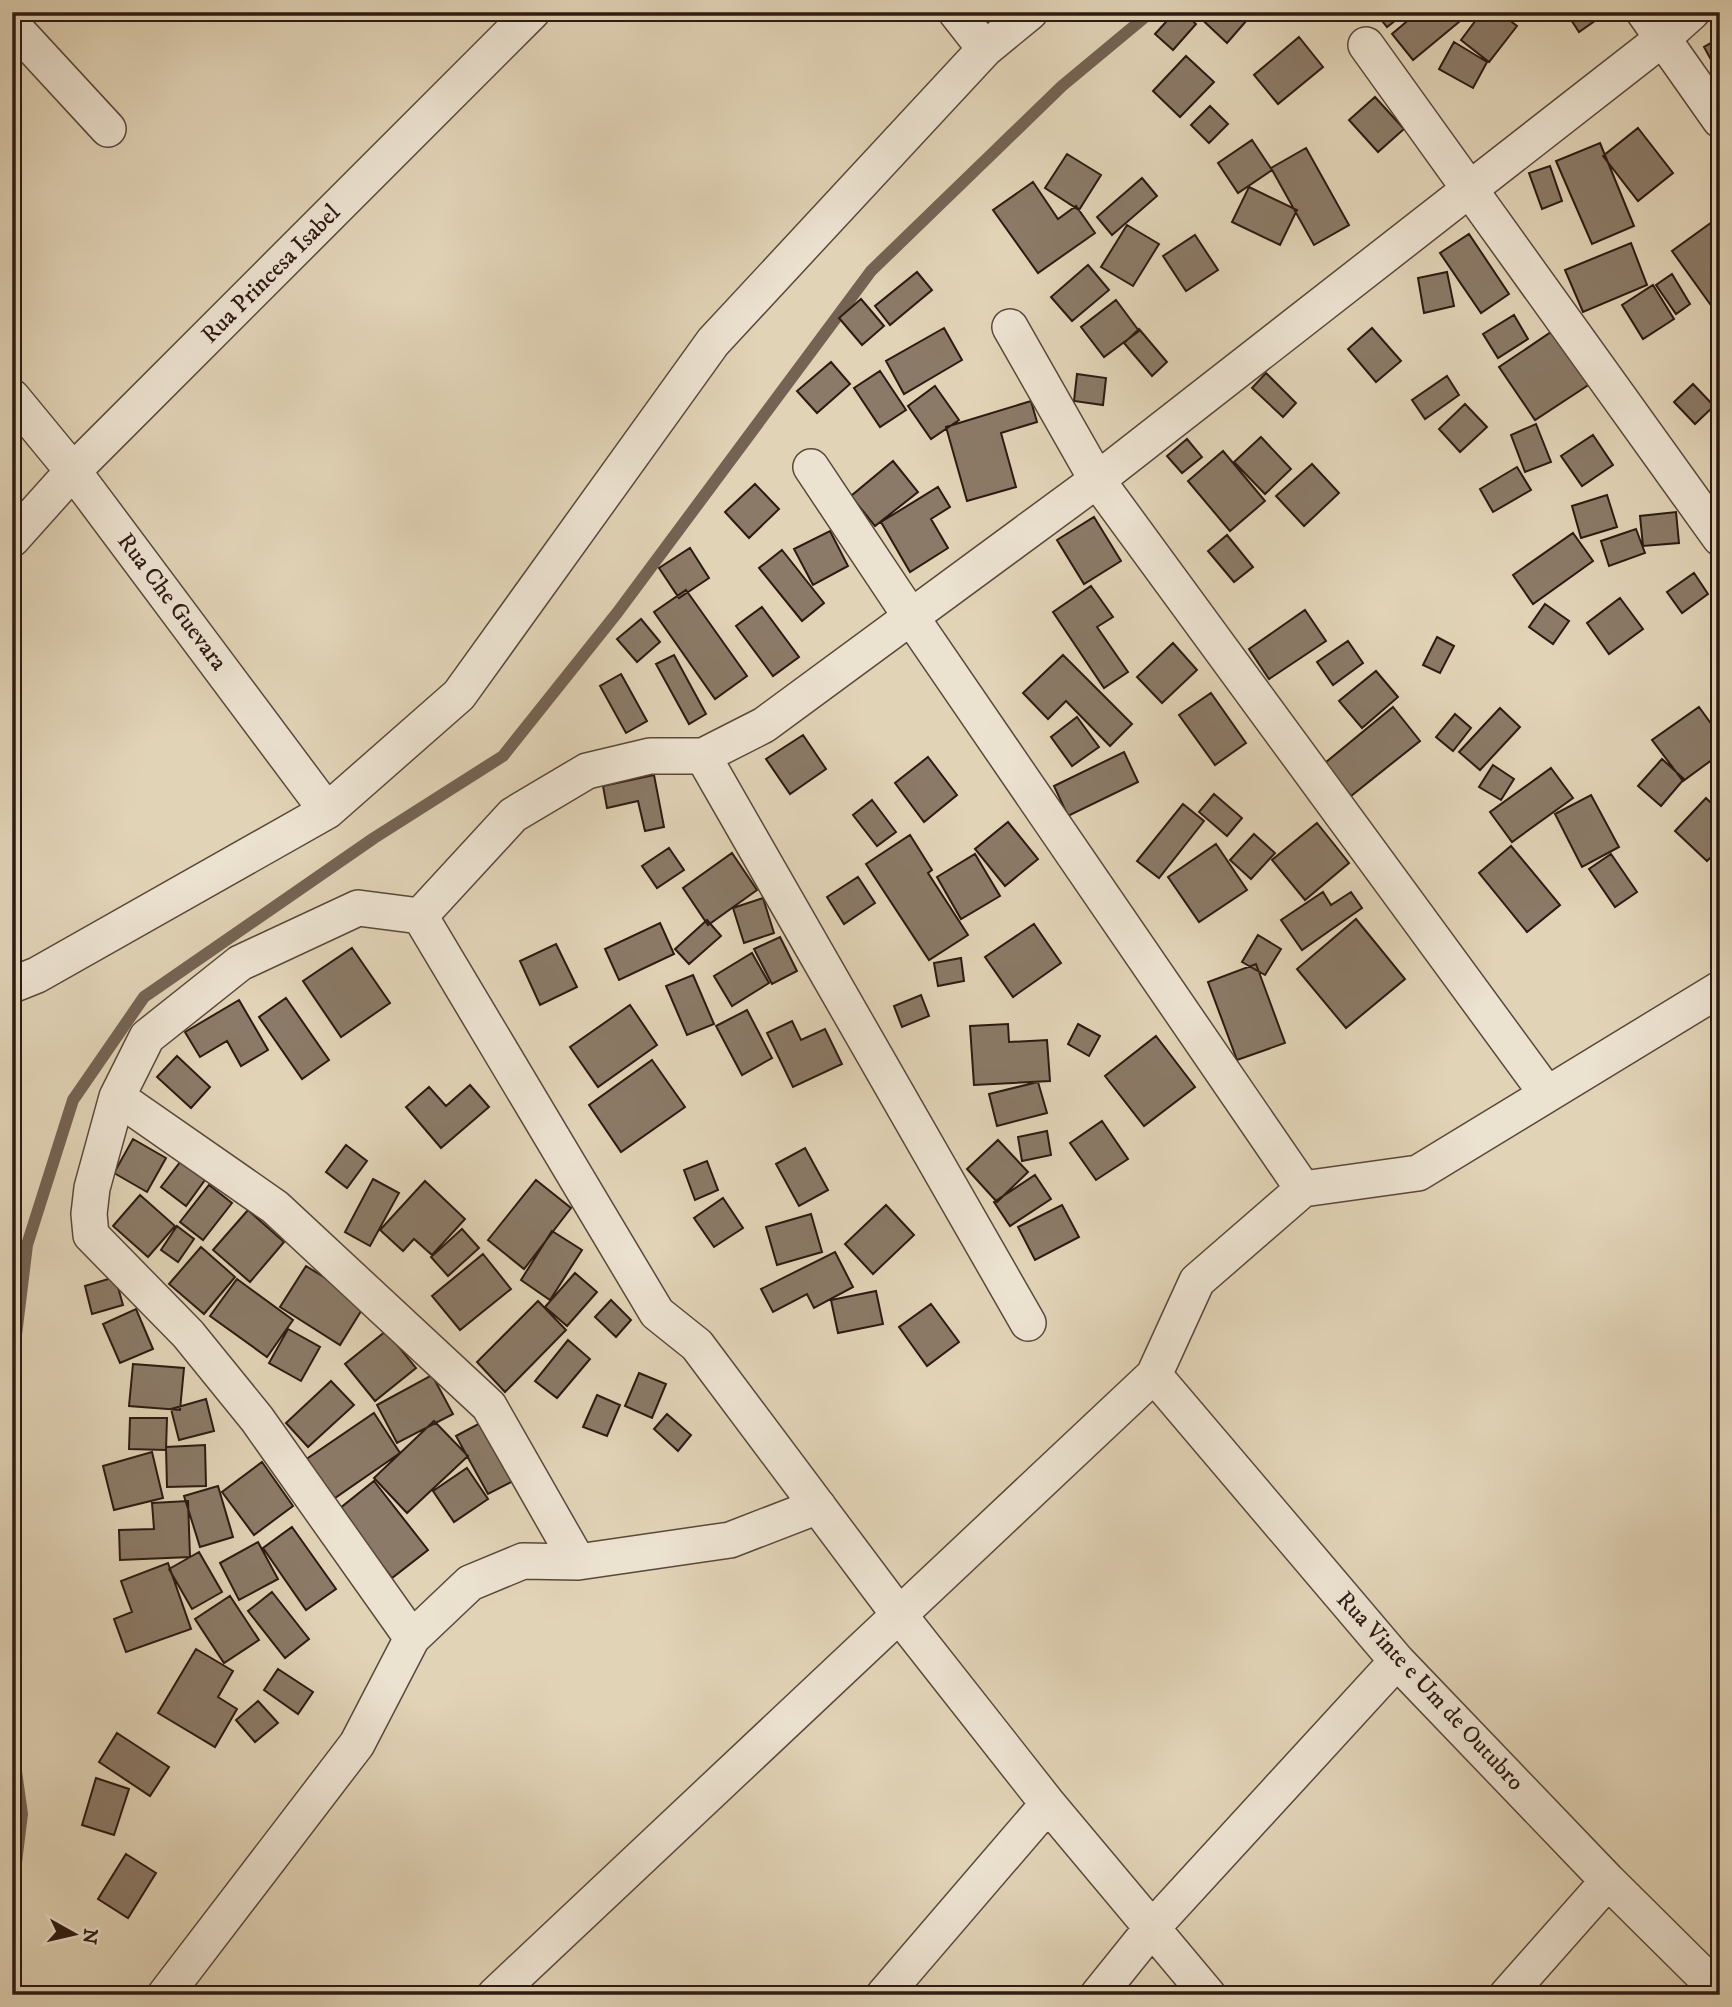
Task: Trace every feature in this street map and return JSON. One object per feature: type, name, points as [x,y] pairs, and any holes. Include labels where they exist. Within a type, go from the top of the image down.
[{"type":"street","name":"Rua Princesa Isabel","points":[[12,540],[73,471],[532,12]]},
{"type":"street","points":[[956,12],[985,49]]},
{"type":"street","points":[[12,985],[37,975],[327,810],[459,695],[713,342],[985,49],[1030,12]]},
{"type":"street","points":[[420,916],[513,815],[587,771],[650,756],[703,756],[764,725],[1097,480],[1471,188],[1653,25],[1692,12]]},
{"type":"street","points":[[12,25],[108,129]]},
{"type":"street","points":[[1653,25],[1720,120]]},
{"type":"street","points":[[1366,45],[1720,538]]},
{"type":"street","points":[[1010,327],[1097,480],[1546,1094]]},
{"type":"street","name":"Rua Che Guevara","points":[[12,397],[73,471],[327,810]]},
{"type":"street","points":[[811,467],[1303,1189]]},
{"type":"street","points":[[703,756],[1028,1323]]},
{"type":"street","points":[[412,1638],[257,1419],[188,1334],[91,1235],[89,1213],[92,1188],[117,1097],[147,1037],[240,963],[358,908],[420,916]]},
{"type":"street","points":[[420,916],[657,1313],[697,1345],[900,1616],[1048,1804],[1208,1995]]},
{"type":"street","points":[[495,1995],[1154,1375],[1197,1281],[1303,1189],[1418,1173],[1720,989]]},
{"type":"street","points":[[117,1097],[275,1207],[489,1406],[578,1562]]},
{"type":"street","name":"Rua Vinte e Um de Outubro","points":[[1154,1375],[1397,1661],[1608,1881],[1720,1992]]},
{"type":"street","points":[[166,1995],[357,1744],[412,1638],[470,1583],[523,1560],[578,1562],[730,1540],[818,1506]]},
{"type":"street","points":[[1098,1995],[1152,1928],[1397,1661]]},
{"type":"street","points":[[884,1995],[1048,1804]]},
{"type":"street","points":[[1507,1995],[1608,1881]]},
{"type":"building","points":[[1175,12],[1183,12],[1196,24],[1173,50],[1155,34]]},
{"type":"building","points":[[1194,12],[1254,12],[1227,43]]},
{"type":"building","points":[[1375,12],[1406,12],[1387,27]]},
{"type":"building","points":[[1418,12],[1471,12],[1413,60],[1392,34]]},
{"type":"building","points":[[1482,12],[1499,12],[1517,26],[1489,62],[1461,40]]},
{"type":"building","points":[[1566,12],[1605,12],[1606,13],[1579,32]]},
{"type":"building","points":[[1299,37],[1323,67],[1278,104],[1254,75]]},
{"type":"building","points":[[1720,38],[1720,76],[1704,47]]},
{"type":"building","points":[[1454,42],[1487,62],[1473,88],[1439,69]]},
{"type":"building","points":[[1186,56],[1214,82],[1180,117],[1153,91]]},
{"type":"building","points":[[1375,97],[1404,129],[1378,152],[1349,120]]},
{"type":"building","points":[[1210,106],[1228,124],[1209,143],[1191,125]]},
{"type":"building","points":[[1638,128],[1673,173],[1638,201],[1603,156]]},
{"type":"building","points":[[1252,140],[1272,170],[1238,193],[1218,163]]},
{"type":"building","points":[[1600,143],[1634,226],[1592,244],[1556,161]]},
{"type":"building","points":[[1306,148],[1349,225],[1314,245],[1271,168]]},
{"type":"building","points":[[1067,154],[1101,175],[1079,210],[1045,188]]},
{"type":"building","points":[[1550,166],[1562,201],[1542,209],[1529,173]]},
{"type":"building","points":[[1142,178],[1157,196],[1112,235],[1097,217]]},
{"type":"building","points":[[1033,182],[1058,219],[1076,206],[1095,233],[1038,273],[993,210]]},
{"type":"building","points":[[1249,187],[1297,210],[1280,245],[1232,222]]},
{"type":"building","points":[[1720,187],[1720,217],[1718,217],[1711,189]]},
{"type":"building","points":[[1720,217],[1720,318],[1672,251]]},
{"type":"building","points":[[1127,225],[1159,244],[1133,286],[1101,267]]},
{"type":"building","points":[[1469,234],[1509,294],[1481,313],[1440,253]]},
{"type":"building","points":[[1195,235],[1218,270],[1186,291],[1163,256]]},
{"type":"building","points":[[1631,243],[1647,285],[1583,312],[1565,270]]},
{"type":"building","points":[[1088,265],[1109,290],[1072,321],[1051,297]]},
{"type":"building","points":[[917,272],[932,290],[890,325],[875,306]]},
{"type":"building","points":[[1447,272],[1454,306],[1424,313],[1418,278]]},
{"type":"building","points":[[1672,274],[1690,304],[1676,314],[1656,285]]},
{"type":"building","points":[[1653,285],[1674,319],[1643,339],[1622,305]]},
{"type":"building","points":[[861,299],[884,326],[862,345],[839,318]]},
{"type":"building","points":[[1116,300],[1139,331],[1104,357],[1081,327]]},
{"type":"building","points":[[1514,315],[1528,339],[1498,358],[1483,334]]},
{"type":"building","points":[[944,328],[962,360],[904,394],[886,361]]},
{"type":"building","points":[[1372,328],[1401,361],[1376,382],[1348,349]]},
{"type":"building","points":[[1139,329],[1167,362],[1152,376],[1124,343]]},
{"type":"building","points":[[1554,330],[1590,384],[1535,420],[1499,367]]},
{"type":"building","points":[[831,362],[850,384],[817,413],[797,391]]},
{"type":"building","points":[[880,371],[906,410],[880,427],[854,388]]},
{"type":"building","points":[[1266,373],[1296,403],[1283,417],[1252,388]]},
{"type":"building","points":[[1077,374],[1106,378],[1103,405],[1074,401]]},
{"type":"building","points":[[1447,376],[1459,395],[1425,419],[1412,400]]},
{"type":"building","points":[[1693,384],[1714,406],[1695,424],[1674,402]]},
{"type":"building","points":[[935,386],[959,420],[931,439],[908,406]]},
{"type":"building","points":[[1031,401],[1037,422],[1001,433],[1016,487],[967,501],[946,427]]},
{"type":"building","points":[[1465,404],[1487,427],[1460,452],[1439,429]]},
{"type":"building","points":[[1536,424],[1551,462],[1525,472],[1511,435]]},
{"type":"building","points":[[1593,435],[1613,465],[1582,486],[1561,456]]},
{"type":"building","points":[[1261,437],[1291,469],[1265,494],[1234,462]]},
{"type":"building","points":[[1187,439],[1202,457],[1182,473],[1167,456]]},
{"type":"building","points":[[1223,451],[1265,501],[1230,531],[1188,481]]},
{"type":"building","points":[[893,461],[918,492],[875,526],[851,496]]},
{"type":"building","points":[[1312,464],[1339,493],[1304,526],[1276,496]]},
{"type":"building","points":[[1517,467],[1531,490],[1493,512],[1480,489]]},
{"type":"building","points":[[755,484],[779,509],[749,538],[725,512]]},
{"type":"building","points":[[938,487],[950,507],[931,519],[948,548],[910,572],[881,522]]},
{"type":"building","points":[[1607,495],[1617,527],[1581,538],[1572,506]]},
{"type":"building","points":[[1676,512],[1679,543],[1643,546],[1640,516]]},
{"type":"building","points":[[1094,517],[1121,561],[1084,584],[1057,540]]},
{"type":"building","points":[[1636,529],[1645,553],[1609,566],[1601,541]]},
{"type":"building","points":[[830,531],[848,566],[813,585],[794,549]]},
{"type":"building","points":[[1573,533],[1593,561],[1533,604],[1513,575]]},
{"type":"building","points":[[1227,535],[1253,567],[1234,582],[1208,551]]},
{"type":"building","points":[[690,548],[709,578],[679,598],[659,568]]},
{"type":"building","points":[[782,550],[824,603],[802,621],[759,568]]},
{"type":"building","points":[[1694,573],[1708,594],[1682,613],[1667,592]]},
{"type":"building","points":[[1091,586],[1113,617],[1097,627],[1128,672],[1104,688],[1053,612]]},
{"type":"building","points":[[686,590],[747,676],[715,699],[654,612]]},
{"type":"building","points":[[1620,598],[1643,629],[1609,654],[1587,623]]},
{"type":"building","points":[[1545,604],[1569,621],[1553,644],[1529,627]]},
{"type":"building","points":[[762,607],[799,657],[773,676],[736,626]]},
{"type":"building","points":[[1305,610],[1326,641],[1269,679],[1249,649]]},
{"type":"building","points":[[641,619],[660,642],[637,662],[617,639]]},
{"type":"building","points":[[1437,637],[1454,646],[1440,673],[1423,665]]},
{"type":"building","points":[[1348,641],[1363,663],[1333,685],[1317,662]]},
{"type":"building","points":[[1173,643],[1197,670],[1162,703],[1137,677]]},
{"type":"building","points":[[674,655],[706,714],[689,724],[656,664]]},
{"type":"building","points":[[1063,655],[1132,724],[1110,746],[1066,701],[1048,719],[1023,693]]},
{"type":"building","points":[[1376,671],[1398,697],[1362,728],[1339,701]]},
{"type":"building","points":[[621,674],[647,721],[626,733],[600,686]]},
{"type":"building","points":[[1211,693],[1246,743],[1215,765],[1179,715]]},
{"type":"building","points":[[1393,707],[1420,741],[1351,796],[1325,763]]},
{"type":"building","points":[[1699,707],[1720,736],[1720,754],[1683,781],[1652,740]]},
{"type":"building","points":[[1500,708],[1520,727],[1480,770],[1459,752]]},
{"type":"building","points":[[1455,714],[1471,728],[1453,751],[1436,737]]},
{"type":"building","points":[[1077,717],[1099,747],[1072,766],[1051,737]]},
{"type":"building","points":[[803,735],[826,769],[790,794],[766,759]]},
{"type":"building","points":[[1124,752],[1138,782],[1068,816],[1054,786]]},
{"type":"building","points":[[928,757],[957,795],[924,822],[895,783]]},
{"type":"building","points":[[1662,759],[1684,779],[1661,806],[1638,786]]},
{"type":"building","points":[[1493,765],[1514,779],[1501,800],[1479,787]]},
{"type":"building","points":[[1551,768],[1573,798],[1512,842],[1490,812]]},
{"type":"building","points":[[654,775],[664,827],[645,831],[638,801],[607,808],[603,786]]},
{"type":"building","points":[[1214,794],[1242,818],[1227,836],[1199,812]]},
{"type":"building","points":[[1591,795],[1619,847],[1582,867],[1555,814]]},
{"type":"building","points":[[1706,798],[1720,812],[1720,848],[1707,861],[1675,831]]},
{"type":"building","points":[[872,800],[896,832],[877,846],[853,815]]},
{"type":"building","points":[[1183,804],[1204,821],[1159,878],[1137,861]]},
{"type":"building","points":[[1008,822],[1038,859],[1005,886],[975,849]]},
{"type":"building","points":[[1317,823],[1349,863],[1305,900],[1272,860]]},
{"type":"building","points":[[1254,834],[1275,853],[1251,879],[1230,860]]},
{"type":"building","points":[[910,835],[932,870],[928,873],[968,935],[929,960],[866,864]]},
{"type":"building","points":[[1216,844],[1247,890],[1199,922],[1168,877]]},
{"type":"building","points":[[1511,846],[1560,905],[1527,932],[1479,873]]},
{"type":"building","points":[[669,848],[684,870],[657,888],[642,866]]},
{"type":"building","points":[[732,853],[757,890],[708,925],[683,888]]},
{"type":"building","points":[[975,854],[1000,896],[961,919],[937,877]]},
{"type":"building","points":[[1611,854],[1637,892],[1615,907],[1589,869]]},
{"type":"building","points":[[858,877],[875,903],[844,924],[827,897]]},
{"type":"building","points":[[1323,892],[1331,905],[1351,892],[1362,908],[1302,950],[1281,920]]},
{"type":"building","points":[[763,898],[774,933],[744,943],[733,908]]},
{"type":"building","points":[[1356,919],[1405,979],[1346,1028],[1297,969]]},
{"type":"building","points":[[707,920],[721,936],[689,964],[675,949]]},
{"type":"building","points":[[660,923],[674,954],[619,980],[605,949]]},
{"type":"building","points":[[1034,924],[1061,963],[1013,997],[985,957]]},
{"type":"building","points":[[1258,935],[1281,949],[1265,975],[1242,962]]},
{"type":"building","points":[[780,937],[797,971],[772,984],[754,949]]},
{"type":"building","points":[[556,944],[577,987],[540,1005],[520,961]]},
{"type":"building","points":[[352,948],[390,1003],[341,1037],[303,981]]},
{"type":"building","points":[[752,953],[769,983],[732,1006],[714,976]]},
{"type":"building","points":[[961,958],[964,981],[938,986],[934,963]]},
{"type":"building","points":[[1256,964],[1285,1043],[1237,1060],[1208,982]]},
{"type":"building","points":[[693,975],[714,1024],[687,1035],[666,986]]},
{"type":"building","points":[[921,995],[929,1016],[902,1027],[894,1006]]},
{"type":"building","points":[[286,998],[329,1060],[302,1079],[259,1017]]},
{"type":"building","points":[[239,1000],[268,1050],[241,1066],[227,1041],[200,1057],[185,1032]]},
{"type":"building","points":[[630,1005],[657,1045],[598,1087],[570,1047]]},
{"type":"building","points":[[747,1010],[772,1058],[742,1075],[716,1026]]},
{"type":"building","points":[[792,1021],[801,1040],[825,1029],[842,1064],[793,1087],[767,1033]]},
{"type":"building","points":[[1008,1024],[1009,1042],[1047,1040],[1050,1081],[974,1085],[970,1026]]},
{"type":"building","points":[[1078,1024],[1100,1036],[1089,1056],[1068,1044]]},
{"type":"building","points":[[1156,1036],[1195,1087],[1144,1126],[1105,1076]]},
{"type":"building","points":[[177,1056],[210,1087],[191,1108],[157,1077]]},
{"type":"building","points":[[652,1060],[685,1107],[621,1152],[589,1105]]},
{"type":"building","points":[[1038,1082],[1047,1113],[997,1126],[989,1094]]},
{"type":"building","points":[[470,1085],[489,1107],[441,1148],[406,1107],[429,1087],[446,1106]]},
{"type":"building","points":[[1102,1121],[1128,1159],[1096,1180],[1070,1143]]},
{"type":"building","points":[[1047,1131],[1051,1155],[1022,1161],[1018,1137]]},
{"type":"building","points":[[133,1139],[166,1158],[147,1192],[114,1173]]},
{"type":"building","points":[[998,1140],[1028,1172],[997,1202],[967,1169]]},
{"type":"building","points":[[346,1145],[367,1161],[347,1188],[326,1172]]},
{"type":"building","points":[[805,1148],[828,1190],[799,1206],[776,1164]]},
{"type":"building","points":[[181,1161],[205,1180],[186,1206],[161,1187]]},
{"type":"building","points":[[707,1161],[718,1190],[695,1200],[684,1170]]},
{"type":"building","points":[[1035,1175],[1051,1199],[1010,1226],[994,1202]]},
{"type":"building","points":[[373,1179],[399,1193],[370,1246],[345,1232]]},
{"type":"building","points":[[536,1180],[571,1208],[524,1269],[488,1240]]},
{"type":"building","points":[[425,1181],[465,1219],[432,1255],[414,1239],[403,1251],[380,1230]]},
{"type":"building","points":[[209,1185],[232,1203],[203,1240],[180,1222]]},
{"type":"building","points":[[140,1195],[175,1226],[148,1257],[113,1226]]},
{"type":"building","points":[[723,1198],[743,1228],[714,1247],[694,1218]]},
{"type":"building","points":[[886,1205],[914,1235],[873,1274],[845,1244]]},
{"type":"building","points":[[1062,1205],[1079,1237],[1035,1260],[1018,1227]]},
{"type":"building","points":[[248,1210],[284,1242],[250,1282],[213,1250]]},
{"type":"building","points":[[811,1214],[822,1252],[777,1265],[766,1227]]},
{"type":"building","points":[[177,1226],[194,1239],[178,1262],[161,1250]]},
{"type":"building","points":[[462,1229],[479,1248],[448,1276],[431,1257]]},
{"type":"building","points":[[552,1231],[582,1250],[550,1300],[521,1280]]},
{"type":"building","points":[[201,1247],[235,1277],[204,1314],[169,1284]]},
{"type":"building","points":[[835,1252],[853,1287],[814,1308],[807,1294],[773,1312],[761,1289]]},
{"type":"building","points":[[483,1254],[511,1289],[460,1330],[432,1296]]},
{"type":"building","points":[[306,1266],[366,1303],[340,1345],[280,1307]]},
{"type":"building","points":[[575,1273],[597,1292],[567,1326],[545,1307]]},
{"type":"building","points":[[115,1277],[123,1305],[92,1314],[85,1286]]},
{"type":"building","points":[[237,1279],[293,1320],[267,1357],[210,1316]]},
{"type":"building","points":[[876,1291],[883,1324],[838,1333],[831,1300]]},
{"type":"building","points":[[611,1300],[631,1320],[616,1337],[595,1317]]},
{"type":"building","points":[[538,1301],[566,1330],[505,1392],[477,1362]]},
{"type":"building","points":[[931,1304],[959,1342],[927,1366],[899,1327]]},
{"type":"building","points":[[136,1309],[153,1349],[120,1363],[103,1324]]},
{"type":"building","points":[[288,1329],[320,1347],[301,1381],[269,1363]]},
{"type":"building","points":[[386,1331],[416,1368],[375,1401],[345,1364]]},
{"type":"building","points":[[568,1340],[590,1359],[557,1398],[535,1381]]},
{"type":"building","points":[[133,1364],[184,1368],[180,1410],[129,1406]]},
{"type":"building","points":[[639,1373],[666,1384],[652,1418],[625,1406]]},
{"type":"building","points":[[432,1375],[453,1414],[397,1443],[377,1405]]},
{"type":"building","points":[[331,1381],[354,1405],[308,1447],[286,1423]]},
{"type":"building","points":[[597,1395],[620,1405],[607,1436],[583,1427]]},
{"type":"building","points":[[206,1399],[214,1431],[179,1440],[171,1409]]},
{"type":"building","points":[[374,1413],[400,1453],[332,1500],[305,1460]]},
{"type":"building","points":[[667,1414],[691,1435],[678,1451],[654,1429]]},
{"type":"building","points":[[130,1418],[167,1418],[166,1450],[129,1449]]},
{"type":"building","points":[[434,1421],[468,1456],[407,1513],[374,1478]]},
{"type":"building","points":[[482,1422],[513,1481],[488,1494],[456,1436]]},
{"type":"building","points":[[205,1445],[206,1486],[167,1487],[166,1447]]},
{"type":"building","points":[[152,1452],[163,1498],[114,1510],[103,1466]]},
{"type":"building","points":[[262,1462],[293,1506],[254,1535],[222,1492]]},
{"type":"building","points":[[467,1468],[488,1499],[454,1522],[433,1491]]},
{"type":"building","points":[[374,1481],[428,1550],[392,1578],[339,1509]]},
{"type":"building","points":[[218,1486],[233,1537],[200,1547],[184,1496]]},
{"type":"building","points":[[188,1501],[190,1557],[120,1560],[119,1530],[154,1529],[152,1503]]},
{"type":"building","points":[[292,1527],[336,1589],[306,1610],[263,1548]]},
{"type":"building","points":[[258,1542],[278,1579],[239,1600],[220,1563]]},
{"type":"building","points":[[199,1552],[222,1592],[192,1609],[169,1569]]},
{"type":"building","points":[[168,1563],[191,1629],[126,1652],[114,1619],[132,1612],[121,1581]]},
{"type":"building","points":[[272,1592],[309,1639],[285,1658],[248,1611]]},
{"type":"building","points":[[230,1596],[259,1640],[224,1663],[195,1619]]},
{"type":"building","points":[[196,1649],[233,1671],[218,1697],[237,1709],[215,1747],[158,1713]]},
{"type":"building","points":[[278,1669],[313,1692],[298,1714],[264,1690]]},
{"type":"building","points":[[258,1701],[278,1723],[255,1742],[236,1720]]},
{"type":"building","points":[[117,1733],[169,1767],[150,1796],[99,1762]]},
{"type":"building","points":[[96,1778],[129,1789],[114,1835],[82,1825]]},
{"type":"building","points":[[126,1854],[156,1873],[128,1918],[98,1899]]},
{"type":"waterway","points":[[12,1368],[27,1245],[73,1100],[144,997],[374,838],[503,756],[617,613],[871,271],[1062,86],[1151,12]]},
{"type":"waterway","points":[[12,1743],[22,1814],[12,1895]]}]
